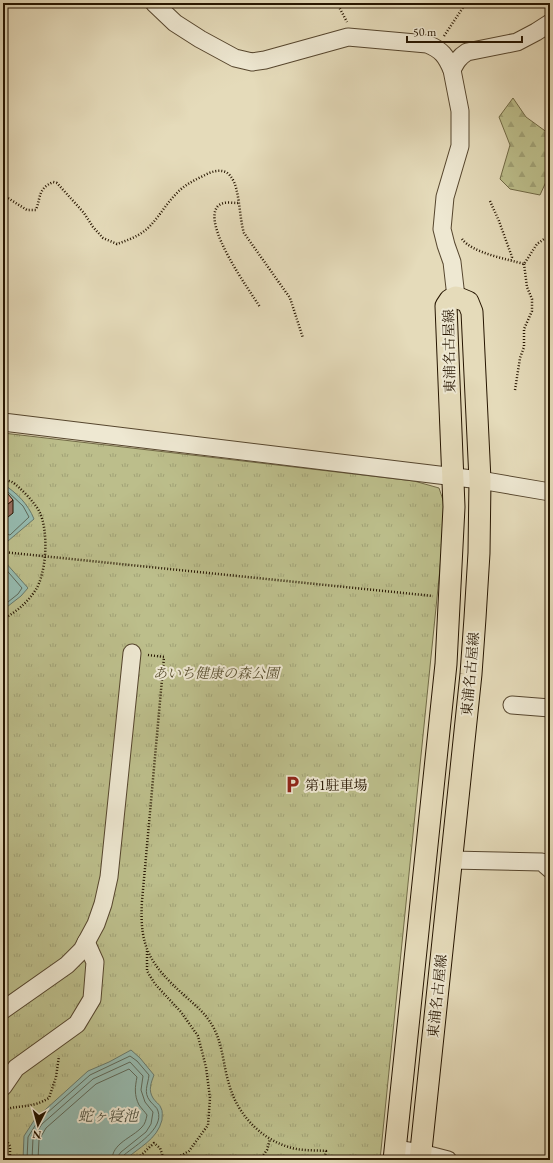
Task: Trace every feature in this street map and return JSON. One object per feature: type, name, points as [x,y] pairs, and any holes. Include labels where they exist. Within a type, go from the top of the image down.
[{"type":"main road","name":"東浦名古屋線","points":[[395,1155],[446,664],[454,514],[446,306],[450,300],[456,297],[468,302],[472,312],[480,480],[479,553],[471,674],[421,1157]]},
{"type":"street","points":[[154,3],[175,23],[200,39],[235,58],[252,62],[266,60],[348,37],[415,42],[438,48],[452,70],[460,111],[460,146],[445,197],[442,229],[452,262],[456,297]]},
{"type":"street","points":[[452,70],[456,61],[461,55],[467,52],[517,42],[550,23]]},
{"type":"street","points":[[3,422],[453,476],[550,492]]},
{"type":"street","points":[[3,1010],[66,965],[82,950],[96,924],[103,904],[109,877],[132,653]]},
{"type":"street","points":[[512,704],[550,708]]},
{"type":"street","points":[[451,860],[542,862],[550,869]]},
{"type":"street","points":[[3,1088],[16,1068],[77,1024],[92,999],[95,962],[86,942]]},
{"type":"street","points":[[395,1155],[448,1160]]},
{"type":"path","points":[[438,48],[466,3]]},
{"type":"path","points":[[3,195],[28,210],[36,210],[40,192],[45,185],[53,182],[57,183],[84,213],[93,227],[103,238],[117,244],[128,240],[149,227],[175,194],[195,179],[216,170],[224,171],[231,176],[236,187],[244,233],[290,298],[303,338]]},
{"type":"path","points":[[490,201],[512,257],[511,260]]},
{"type":"path","points":[[238,203],[223,203],[218,206],[215,211],[214,221],[231,262],[260,307]]},
{"type":"path","points":[[460,237],[471,247],[524,264]]},
{"type":"path","points":[[515,390],[520,358],[524,346],[524,329],[532,311],[532,299],[527,287],[524,264],[537,244],[544,239]]},
{"type":"path","points":[[3,479],[13,483],[39,510],[44,529],[45,556],[41,578],[36,590],[18,611],[3,619]]},
{"type":"path","points":[[3,552],[438,596]]},
{"type":"path","points":[[132,653],[164,657],[142,901],[142,933],[148,951],[154,964],[165,977],[198,1008],[212,1025],[223,1055],[229,1084],[237,1104],[247,1119],[270,1139],[293,1149],[326,1151],[324,1160]]},
{"type":"path","points":[[148,951],[147,971],[155,984],[181,1012],[198,1036],[206,1067],[210,1098],[208,1125],[189,1151],[173,1160]]},
{"type":"path","points":[[3,1113],[6,1109],[19,1106],[32,1106],[48,1098],[56,1077],[60,1052],[54,1041]]},
{"type":"path","points":[[3,1135],[10,1146],[10,1160]]},
{"type":"path","points":[[260,1160],[267,1150],[270,1139]]},
{"type":"path","points":[[136,1160],[154,1143],[160,1148],[164,1160]]},
{"type":"green space","points":[[513,98],[526,117],[548,133],[550,141],[550,173],[540,195],[510,189],[500,179],[510,145],[499,117]]},
{"type":"green space","name":"あいち健康の森公園","points":[[3,433],[414,481],[439,488],[446,509],[380,1160],[3,1160]]},
{"type":"water","points":[[3,484],[22,499],[29,508],[34,519],[8,541],[3,535]]},
{"type":"water","points":[[5,562],[28,588],[21,596],[3,610],[3,564]]},
{"type":"water","name":"蛇ヶ寝池","points":[[131,1050],[140,1058],[154,1075],[150,1089],[151,1095],[162,1111],[162,1120],[160,1127],[152,1138],[125,1160],[23,1160],[24,1136],[35,1119],[88,1071]]},
{"type":"building","points":[[3,488],[13,500],[3,508]]},
{"type":"place","name":"第1駐車場","points":[[292,785]]}]
